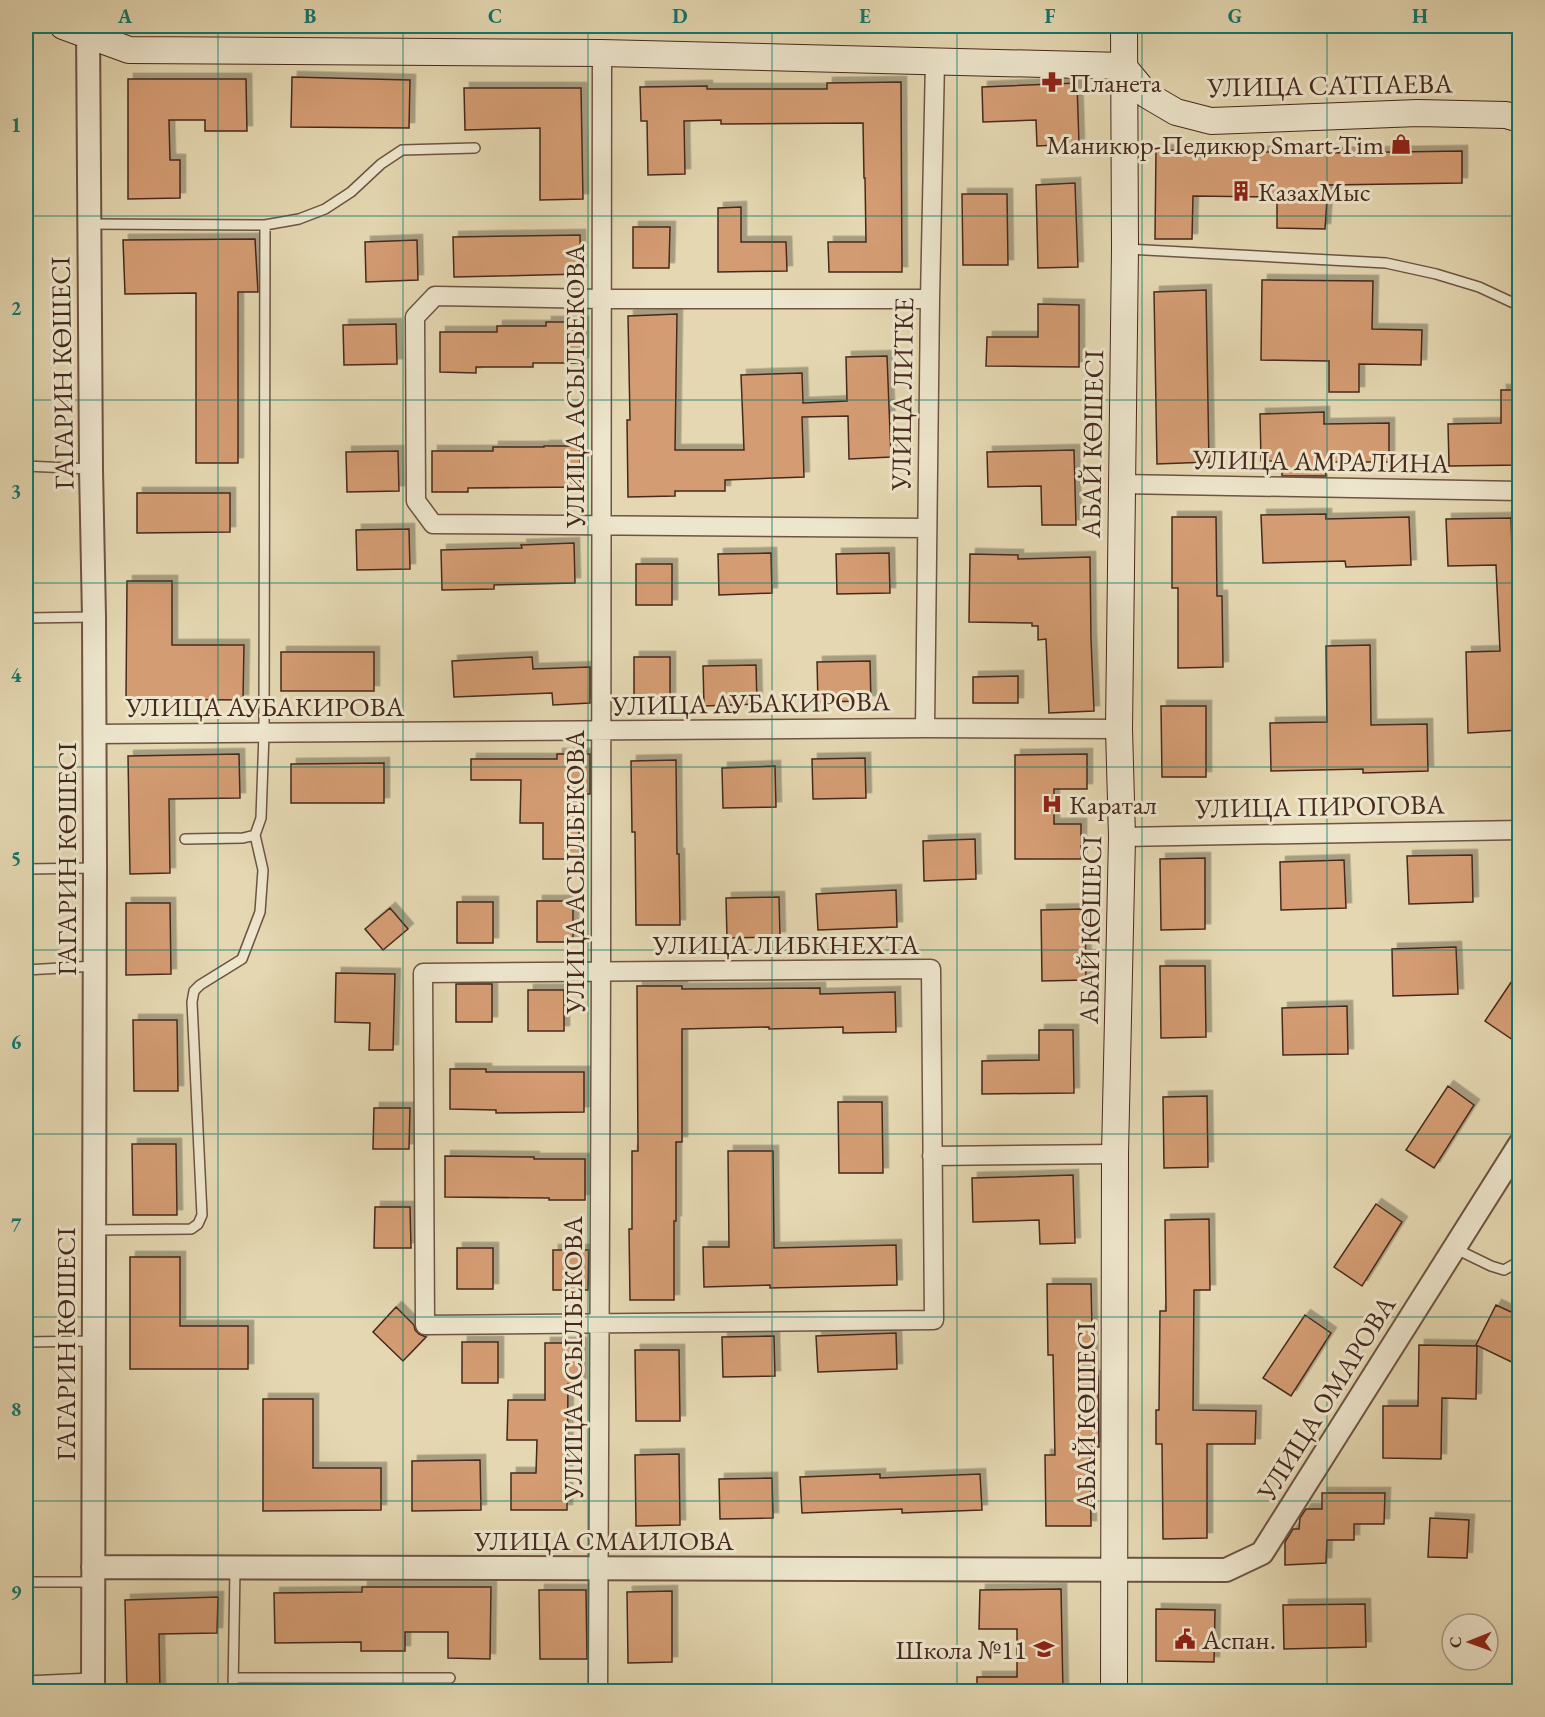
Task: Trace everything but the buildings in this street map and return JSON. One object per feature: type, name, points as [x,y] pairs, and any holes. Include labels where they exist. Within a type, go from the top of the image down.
[{"type":"main road","points":[[63,26],[88,30],[129,50],[602,53],[1123,66]]},
{"type":"main road","name":"АБАЙ КӨШЕСІ","points":[[1114,1692],[1116,1154],[1122,837],[1119,729],[1125,249],[1124,26]]},
{"type":"main road","name":"УЛИЦА САТПАЕВА","points":[[1123,66],[1147,95],[1176,112],[1211,120],[1418,113],[1506,114],[1520,119]]},
{"type":"street","name":"ГАГАРИН КӨШЕСІ","points":[[88,30],[95,734],[93,1685]]},
{"type":"street","name":"УЛИЦА АСЫЛБЕКОВА","points":[[598,1692],[602,972],[602,53]]},
{"type":"street","name":"УЛИЦА ЛИТКЕ","points":[[925,728],[935,61]]},
{"type":"street","points":[[927,528],[433,524],[416,501],[415,317],[435,296],[602,299],[930,299]]},
{"type":"street","name":"УЛИЦА АМРАЛИНА","points":[[1121,484],[1520,491]]},
{"type":"street","name":"УЛИЦА АУБАКИРОВА","points":[[95,734],[925,728],[1119,729]]},
{"type":"street","name":"УЛИЦА ПИРОГОВА","points":[[1122,837],[1520,830]]},
{"type":"street","name":"УЛИЦА ЛИБКНЕХТА","points":[[931,969],[933,1156],[934,1320],[425,1325],[423,973],[931,969]]},
{"type":"street","name":"УЛИЦА ОМАРОВА","points":[[1115,1570],[1226,1570],[1262,1554],[1520,1144]]},
{"type":"street","points":[[933,1156],[1116,1154]]},
{"type":"street","name":"УЛИЦА СМАИЛОВА","points":[[93,1575],[235,1568],[1115,1570]]},
{"type":"lane","points":[[89,224],[265,225],[299,219],[325,209],[351,192],[381,164],[402,150],[475,148]]},
{"type":"lane","points":[[94,1230],[191,1229],[198,1224],[202,1215],[192,1002],[194,992],[200,985],[242,959],[260,912],[263,870],[255,835],[261,818],[264,733],[265,225]]},
{"type":"lane","points":[[1125,249],[1386,263],[1436,274],[1479,287],[1520,306]]},
{"type":"lane","points":[[26,466],[91,469]]},
{"type":"lane","points":[[26,618],[94,616]]},
{"type":"lane","points":[[185,839],[243,838],[255,835]]},
{"type":"lane","points":[[26,869],[95,868]]},
{"type":"lane","points":[[26,970],[95,966]]},
{"type":"lane","points":[[1454,1248],[1504,1270],[1520,1261]]},
{"type":"lane","points":[[26,1342],[94,1341]]},
{"type":"lane","points":[[232,1692],[235,1568]]},
{"type":"lane","points":[[26,1582],[93,1575]]},
{"type":"lane","points":[[233,1678],[450,1678]]},
{"type":"lane","points":[[26,1681],[93,1685]]},
{"type":"place","name":"Планета","points":[[1052,82]]},
{"type":"place","name":"Маникюр-Педикюр Smart-Tim","points":[[1401,144]]},
{"type":"place","name":"КазахМыс","points":[[1241,191]]},
{"type":"place","name":"Каратал","points":[[1052,804]]},
{"type":"place","name":"Аспан.","points":[[1185,1639]]},
{"type":"place","name":"Школа №11","points":[[1044,1649]]}]
